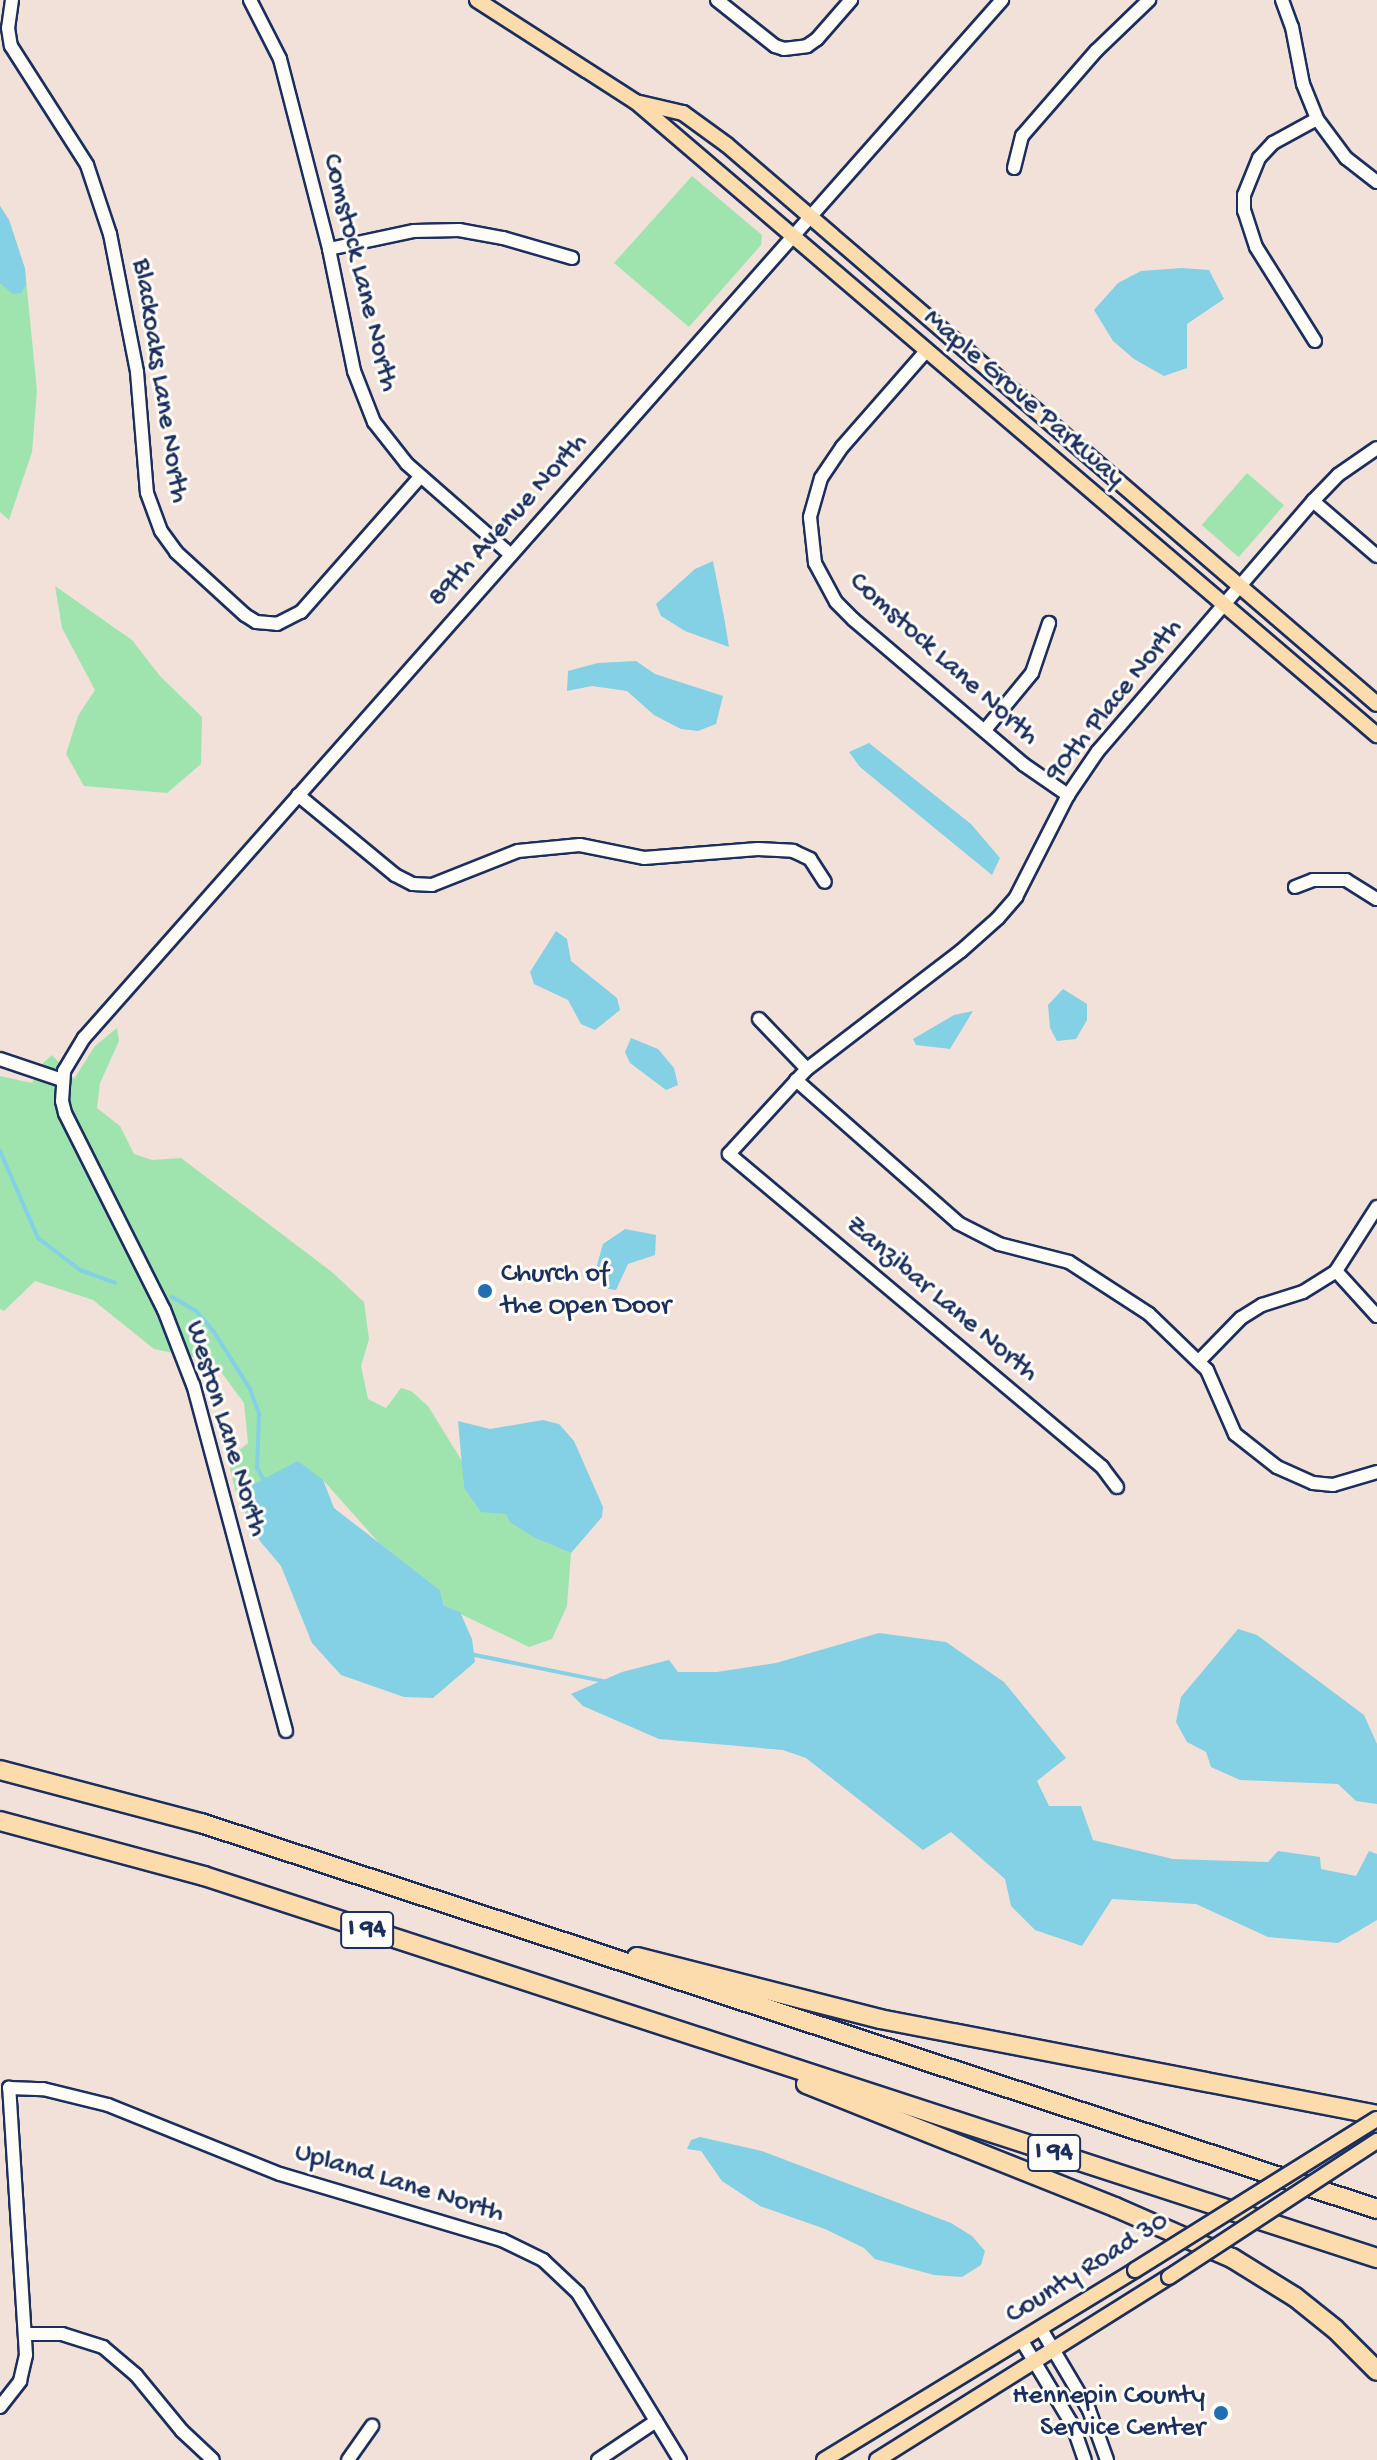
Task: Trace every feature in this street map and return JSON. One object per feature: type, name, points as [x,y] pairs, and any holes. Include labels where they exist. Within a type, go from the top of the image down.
[{"type":"highway","name":"I 94","points":[[0,1770],[188,1819],[1377,2209]]},
{"type":"highway","name":"I 94","points":[[0,1821],[204,1876],[1377,2258]]},
{"type":"highway","points":[[572,1945],[662,1962],[786,1998],[880,2019],[1377,2117]]},
{"type":"highway","points":[[732,2048],[828,2093],[1115,2207],[1232,2258],[1295,2297],[1377,2371]]},
{"type":"main road","name":"Maple Grove Parkway","points":[[477,0],[636,102],[1377,735]]},
{"type":"main road","name":"Maple Grove Parkway","points":[[636,102],[683,113],[727,145],[1377,704]]},
{"type":"main road","name":"County Road 30","points":[[824,2460],[1022,2341],[1377,2117]]},
{"type":"main road","name":"County Road 30","points":[[877,2460],[1169,2277],[1377,2141]]},
{"type":"street","name":"Blackoaks Lane North","points":[[12,0],[8,28],[11,46],[29,79],[70,135],[87,165],[103,211],[137,372],[147,493],[161,531],[176,552],[245,615],[267,625],[277,624],[301,612],[421,476]]},
{"type":"street","name":"Comstock Lane North","points":[[250,0],[280,59],[329,249],[362,396],[388,443],[511,555]]},
{"type":"street","points":[[717,0],[765,39],[784,49],[807,46],[817,39],[850,1]]},
{"type":"street","name":"89th Avenue North","points":[[62,1080],[71,1056],[84,1038],[1002,0]]},
{"type":"street","points":[[1014,168],[1022,136],[1096,51],[1149,0]]},
{"type":"street","points":[[1282,0],[1292,27],[1303,84],[1317,119],[1346,158],[1377,182]]},
{"type":"street","points":[[1315,341],[1256,247],[1244,211],[1247,186],[1259,158],[1273,143],[1317,119]]},
{"type":"street","points":[[329,249],[402,233],[459,230],[503,238],[572,258]]},
{"type":"street","name":"Comstock Lane North","points":[[927,350],[831,463],[814,495],[810,539],[823,584],[836,602],[1035,774],[1068,795]]},
{"type":"street","name":"90th Place North","points":[[729,1154],[807,1069],[961,951],[998,918],[1027,878],[1068,795],[1098,751],[1313,501],[1338,475],[1377,448]]},
{"type":"street","points":[[1313,501],[1377,556]]},
{"type":"street","points":[[985,730],[1032,673],[1049,623]]},
{"type":"street","points":[[298,795],[395,875],[413,884],[432,885],[518,851],[580,845],[644,858],[758,849],[793,851],[810,859],[825,882]]},
{"type":"street","points":[[1295,887],[1313,880],[1346,880],[1377,899]]},
{"type":"street","points":[[759,1019],[807,1069]]},
{"type":"street","points":[[0,1059],[62,1080]]},
{"type":"street","name":"Weston Lane North","points":[[62,1080],[65,1113],[164,1310],[193,1385],[286,1731]]},
{"type":"street","points":[[796,1080],[958,1223],[999,1244],[1047,1254],[1091,1274],[1149,1314],[1199,1361],[1216,1384],[1226,1419],[1235,1434],[1277,1467],[1313,1483],[1333,1485],[1377,1472]]},
{"type":"street","name":"Zanzibar Lane North","points":[[729,1154],[1102,1467],[1117,1487]]},
{"type":"street","points":[[1199,1361],[1241,1318],[1262,1305],[1303,1292],[1336,1271],[1377,1207]]},
{"type":"street","points":[[1336,1271],[1377,1316]]},
{"type":"street","name":"Upland Lane North","points":[[27,2334],[9,2088],[43,2089],[88,2099],[280,2174],[523,2248],[543,2260],[578,2293],[680,2460]]},
{"type":"street","points":[[1041,2329],[1094,2419],[1107,2460]]},
{"type":"street","points":[[0,2407],[20,2381],[25,2367],[27,2334],[62,2334],[103,2347],[136,2375],[182,2431],[213,2460]]},
{"type":"street","points":[[1022,2341],[1073,2426],[1085,2460]]},
{"type":"street","points":[[598,2460],[656,2421]]},
{"type":"street","points":[[348,2460],[372,2426]]},
{"type":"green space","points":[[692,176],[762,235],[761,245],[689,327],[614,263]]},
{"type":"green space","points":[[0,206],[9,220],[25,269],[37,391],[32,452],[9,520],[0,512]]},
{"type":"green space","points":[[1247,473],[1284,505],[1239,557],[1202,525]]},
{"type":"green space","points":[[55,586],[132,640],[160,676],[202,717],[201,764],[167,793],[84,786],[66,754],[78,716],[95,690],[62,628]]},
{"type":"green space","points":[[117,1028],[119,1041],[100,1083],[97,1108],[120,1126],[134,1154],[152,1160],[181,1158],[332,1272],[364,1302],[369,1339],[361,1366],[368,1399],[386,1408],[401,1388],[411,1391],[428,1406],[462,1461],[464,1488],[506,1514],[535,1538],[571,1553],[567,1606],[552,1639],[529,1647],[444,1606],[440,1590],[379,1543],[323,1480],[252,1485],[237,1498],[228,1459],[248,1443],[244,1403],[213,1361],[154,1349],[93,1300],[35,1281],[4,1311],[0,1309],[0,1076],[32,1083],[42,1064],[52,1055],[74,1079],[95,1046]]},
{"type":"water","points":[[0,206],[9,220],[25,269],[26,285],[21,293],[13,294],[0,283]]},
{"type":"water","points":[[1209,270],[1224,299],[1187,324],[1187,368],[1164,376],[1134,359],[1113,341],[1094,310],[1118,283],[1141,271]]},
{"type":"water","points":[[713,561],[729,647],[685,631],[661,616],[656,604],[695,569]]},
{"type":"water","points":[[636,661],[655,674],[723,696],[716,724],[698,731],[681,729],[654,715],[627,691],[592,686],[567,691],[568,671],[598,663]]},
{"type":"water","points":[[869,743],[971,824],[1000,858],[992,875],[860,767],[849,752]]},
{"type":"water","points":[[556,931],[567,939],[571,961],[617,998],[620,1010],[595,1030],[581,1024],[568,1000],[534,984],[530,972]]},
{"type":"water","points":[[1063,989],[1087,1004],[1087,1020],[1076,1039],[1057,1041],[1050,1028],[1048,1005]]},
{"type":"water","points":[[973,1011],[950,1049],[916,1045],[913,1039],[954,1015]]},
{"type":"water","points":[[631,1038],[658,1049],[674,1068],[678,1085],[666,1090],[630,1063],[625,1052]]},
{"type":"water","points":[[625,1229],[656,1235],[655,1255],[628,1264],[616,1290],[603,1288],[597,1265],[603,1244]]},
{"type":"water","points":[[543,1420],[559,1424],[574,1441],[603,1507],[602,1517],[571,1553],[535,1538],[510,1522],[506,1514],[481,1512],[464,1488],[458,1421],[490,1429]]},
{"type":"water","points":[[298,1461],[323,1480],[334,1508],[440,1590],[444,1606],[460,1612],[472,1639],[475,1662],[433,1698],[404,1697],[341,1675],[312,1643],[281,1566],[260,1541],[245,1514],[252,1485]]},
{"type":"water","points":[[1238,1629],[1257,1635],[1364,1715],[1377,1744],[1377,1804],[1356,1801],[1338,1784],[1240,1780],[1211,1767],[1206,1752],[1187,1742],[1176,1722],[1181,1697]]},
{"type":"water","points":[[879,1633],[946,1642],[1004,1682],[1066,1758],[1037,1781],[1049,1806],[1081,1806],[1093,1840],[1173,1859],[1268,1862],[1278,1851],[1320,1857],[1321,1869],[1356,1876],[1369,1851],[1377,1854],[1377,1920],[1338,1943],[1268,1937],[1196,1904],[1112,1899],[1082,1946],[1035,1930],[1011,1906],[1005,1879],[951,1832],[923,1850],[806,1758],[783,1750],[659,1739],[583,1706],[571,1694],[622,1672],[669,1660],[678,1672],[717,1672],[776,1663]]},
{"type":"water","points":[[700,2137],[762,2151],[951,2223],[972,2236],[985,2251],[981,2265],[962,2277],[934,2275],[875,2259],[864,2248],[825,2229],[760,2206],[722,2181],[701,2151],[687,2149],[691,2140]]},
{"type":"waterway","points":[[0,1151],[38,1238],[80,1270],[115,1283]]},
{"type":"waterway","points":[[172,1297],[196,1311],[214,1332],[250,1389],[259,1414],[257,1468],[265,1482]]},
{"type":"waterway","points":[[470,1654],[603,1681]]},
{"type":"place","name":"Church of the Open Door","points":[[485,1291]]},
{"type":"place","name":"Hennepin County Service Center","points":[[1221,2413]]}]
